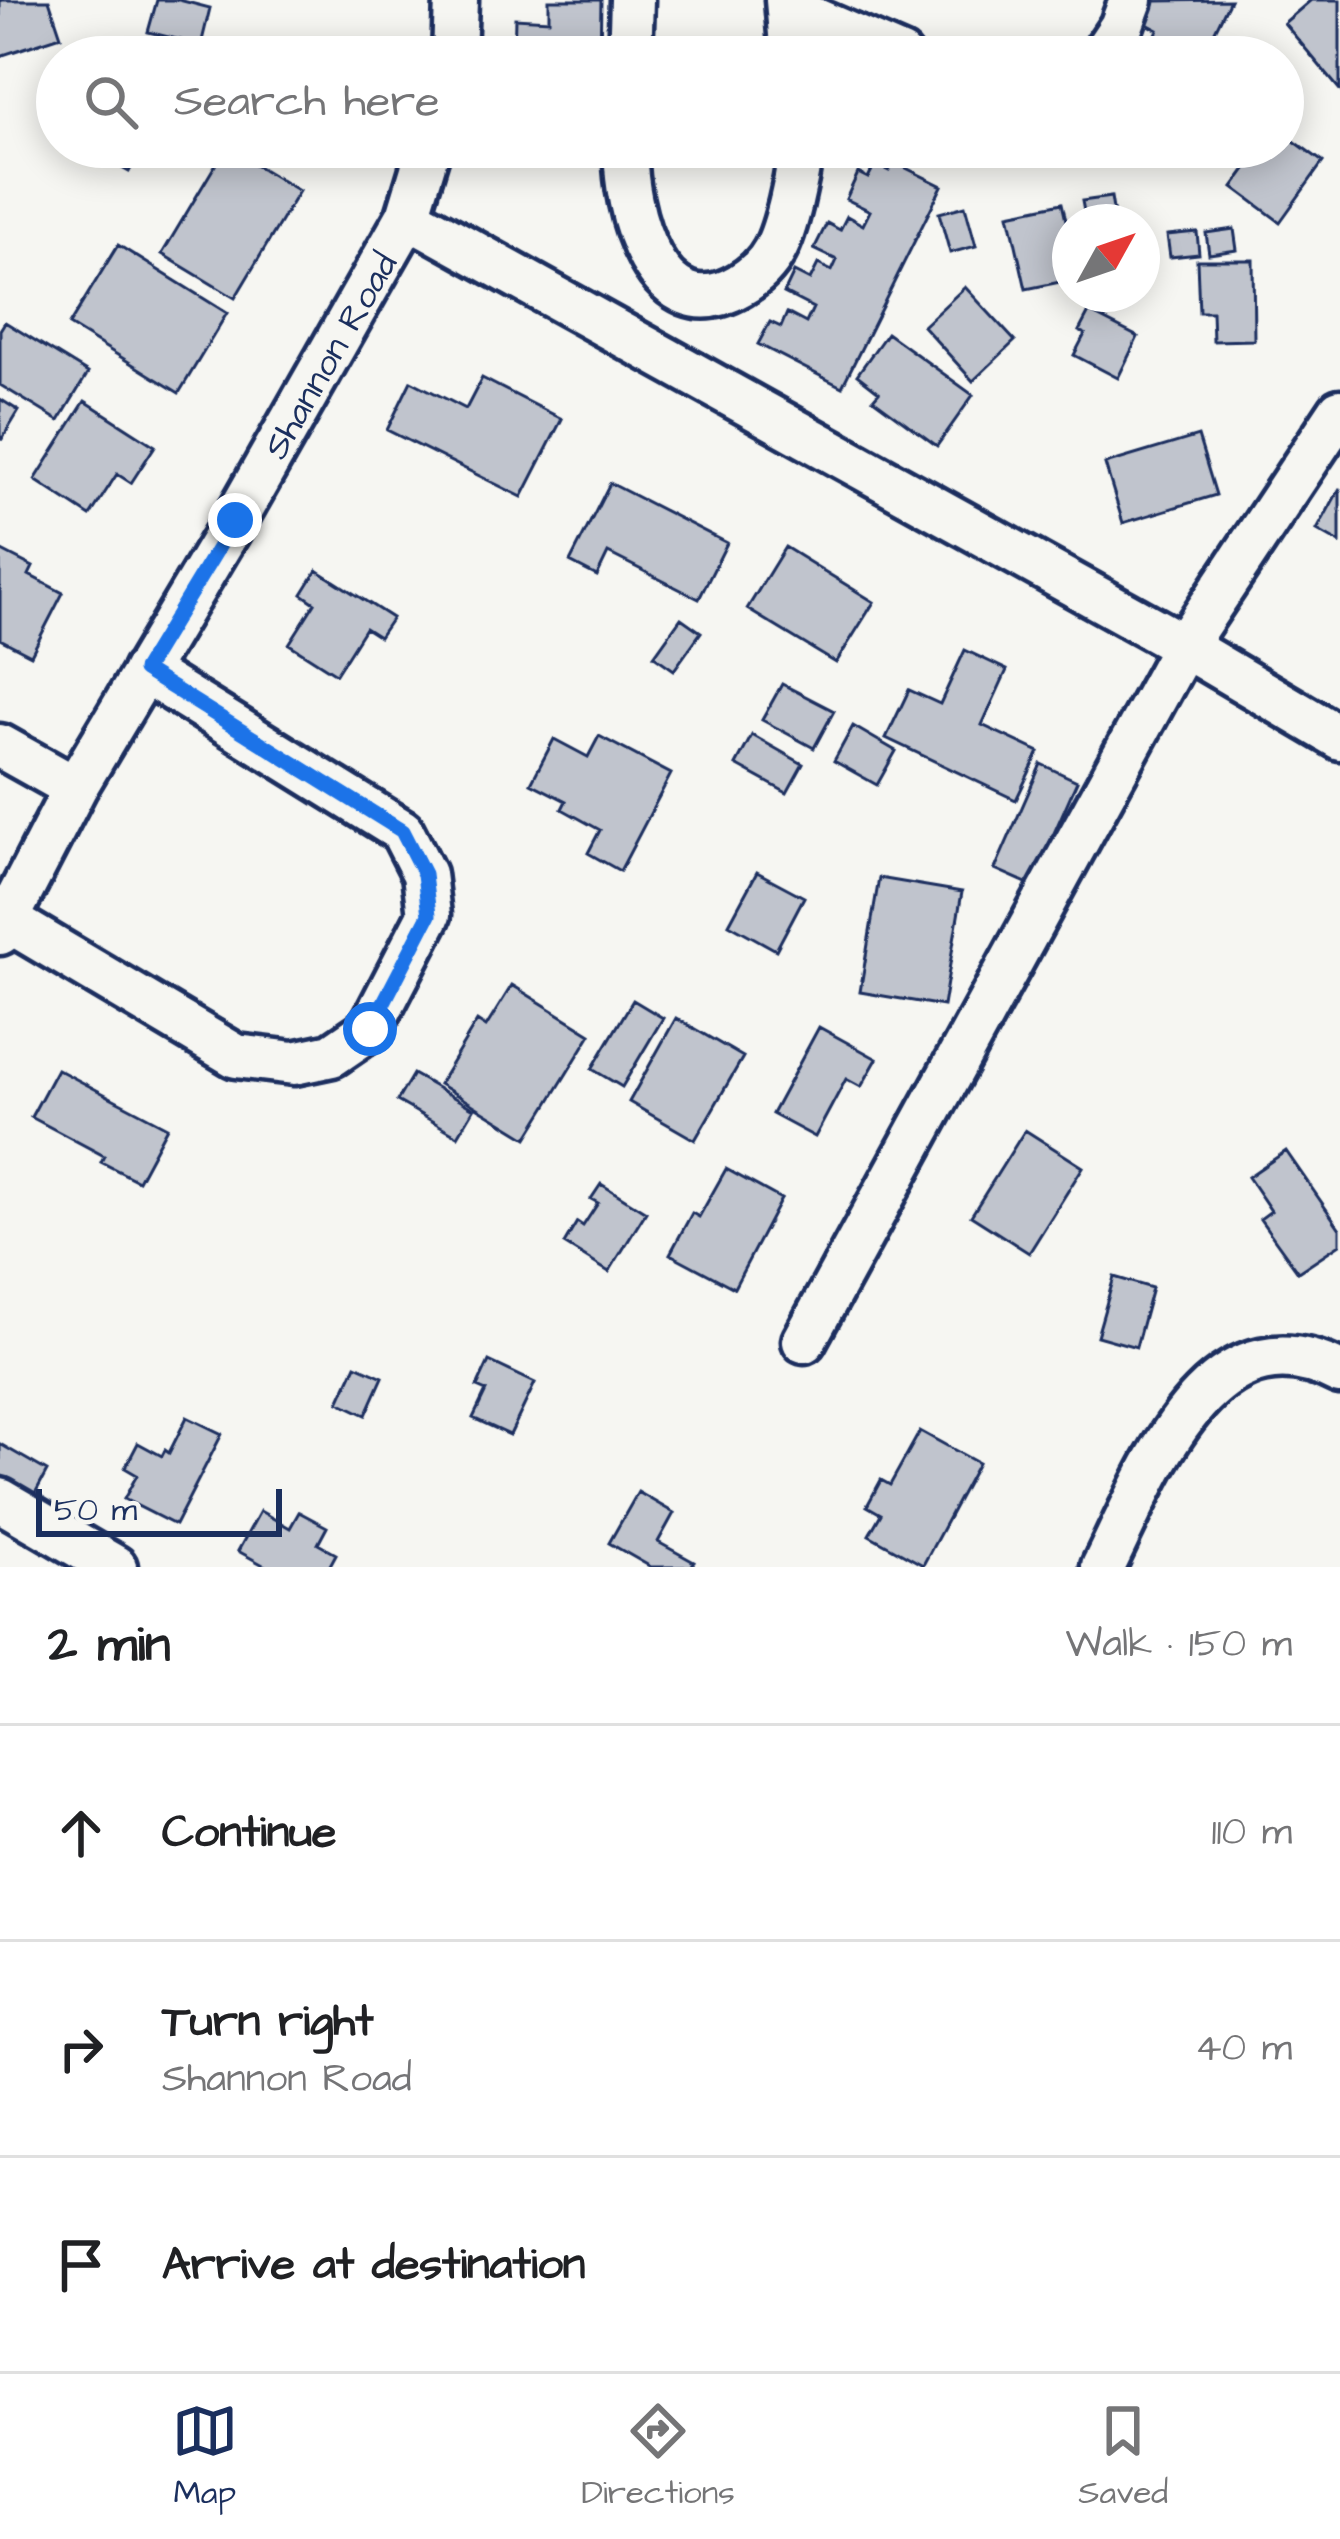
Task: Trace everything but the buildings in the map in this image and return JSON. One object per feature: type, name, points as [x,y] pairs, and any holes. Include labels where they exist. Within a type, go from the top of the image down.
[{"type":"street","points":[[455,36],[456,0]]},
{"type":"street","points":[[631,36],[632,0]]},
{"type":"street","points":[[1115,36],[1132,0]]},
{"type":"street","points":[[788,4],[791,36]]},
{"type":"street","points":[[788,4],[857,36]]},
{"type":"street","name":"Shannon Road","points":[[4,926],[75,788],[408,216],[423,168]]},
{"type":"street","points":[[624,168],[634,225],[648,256],[669,280],[698,296],[728,292],[762,272],[782,240],[799,168]]},
{"type":"street","points":[[408,216],[1184,646],[1340,738]]},
{"type":"street","points":[[804,1341],[1184,646],[1340,411]]},
{"type":"street","points":[[4,926],[236,1056],[294,1064],[332,1054],[370,1029],[403,969],[429,915],[424,874],[402,831],[144,670]]},
{"type":"street","points":[[0,746],[75,788]]},
{"type":"street","points":[[1103,1567],[1173,1429],[1202,1392],[1235,1370],[1269,1359],[1322,1364],[1340,1372]]},
{"type":"street","points":[[0,1500],[115,1567]]},
{"type":"route","points":[[235,520],[144,670],[402,831],[424,874],[429,915],[370,1029]]}]
